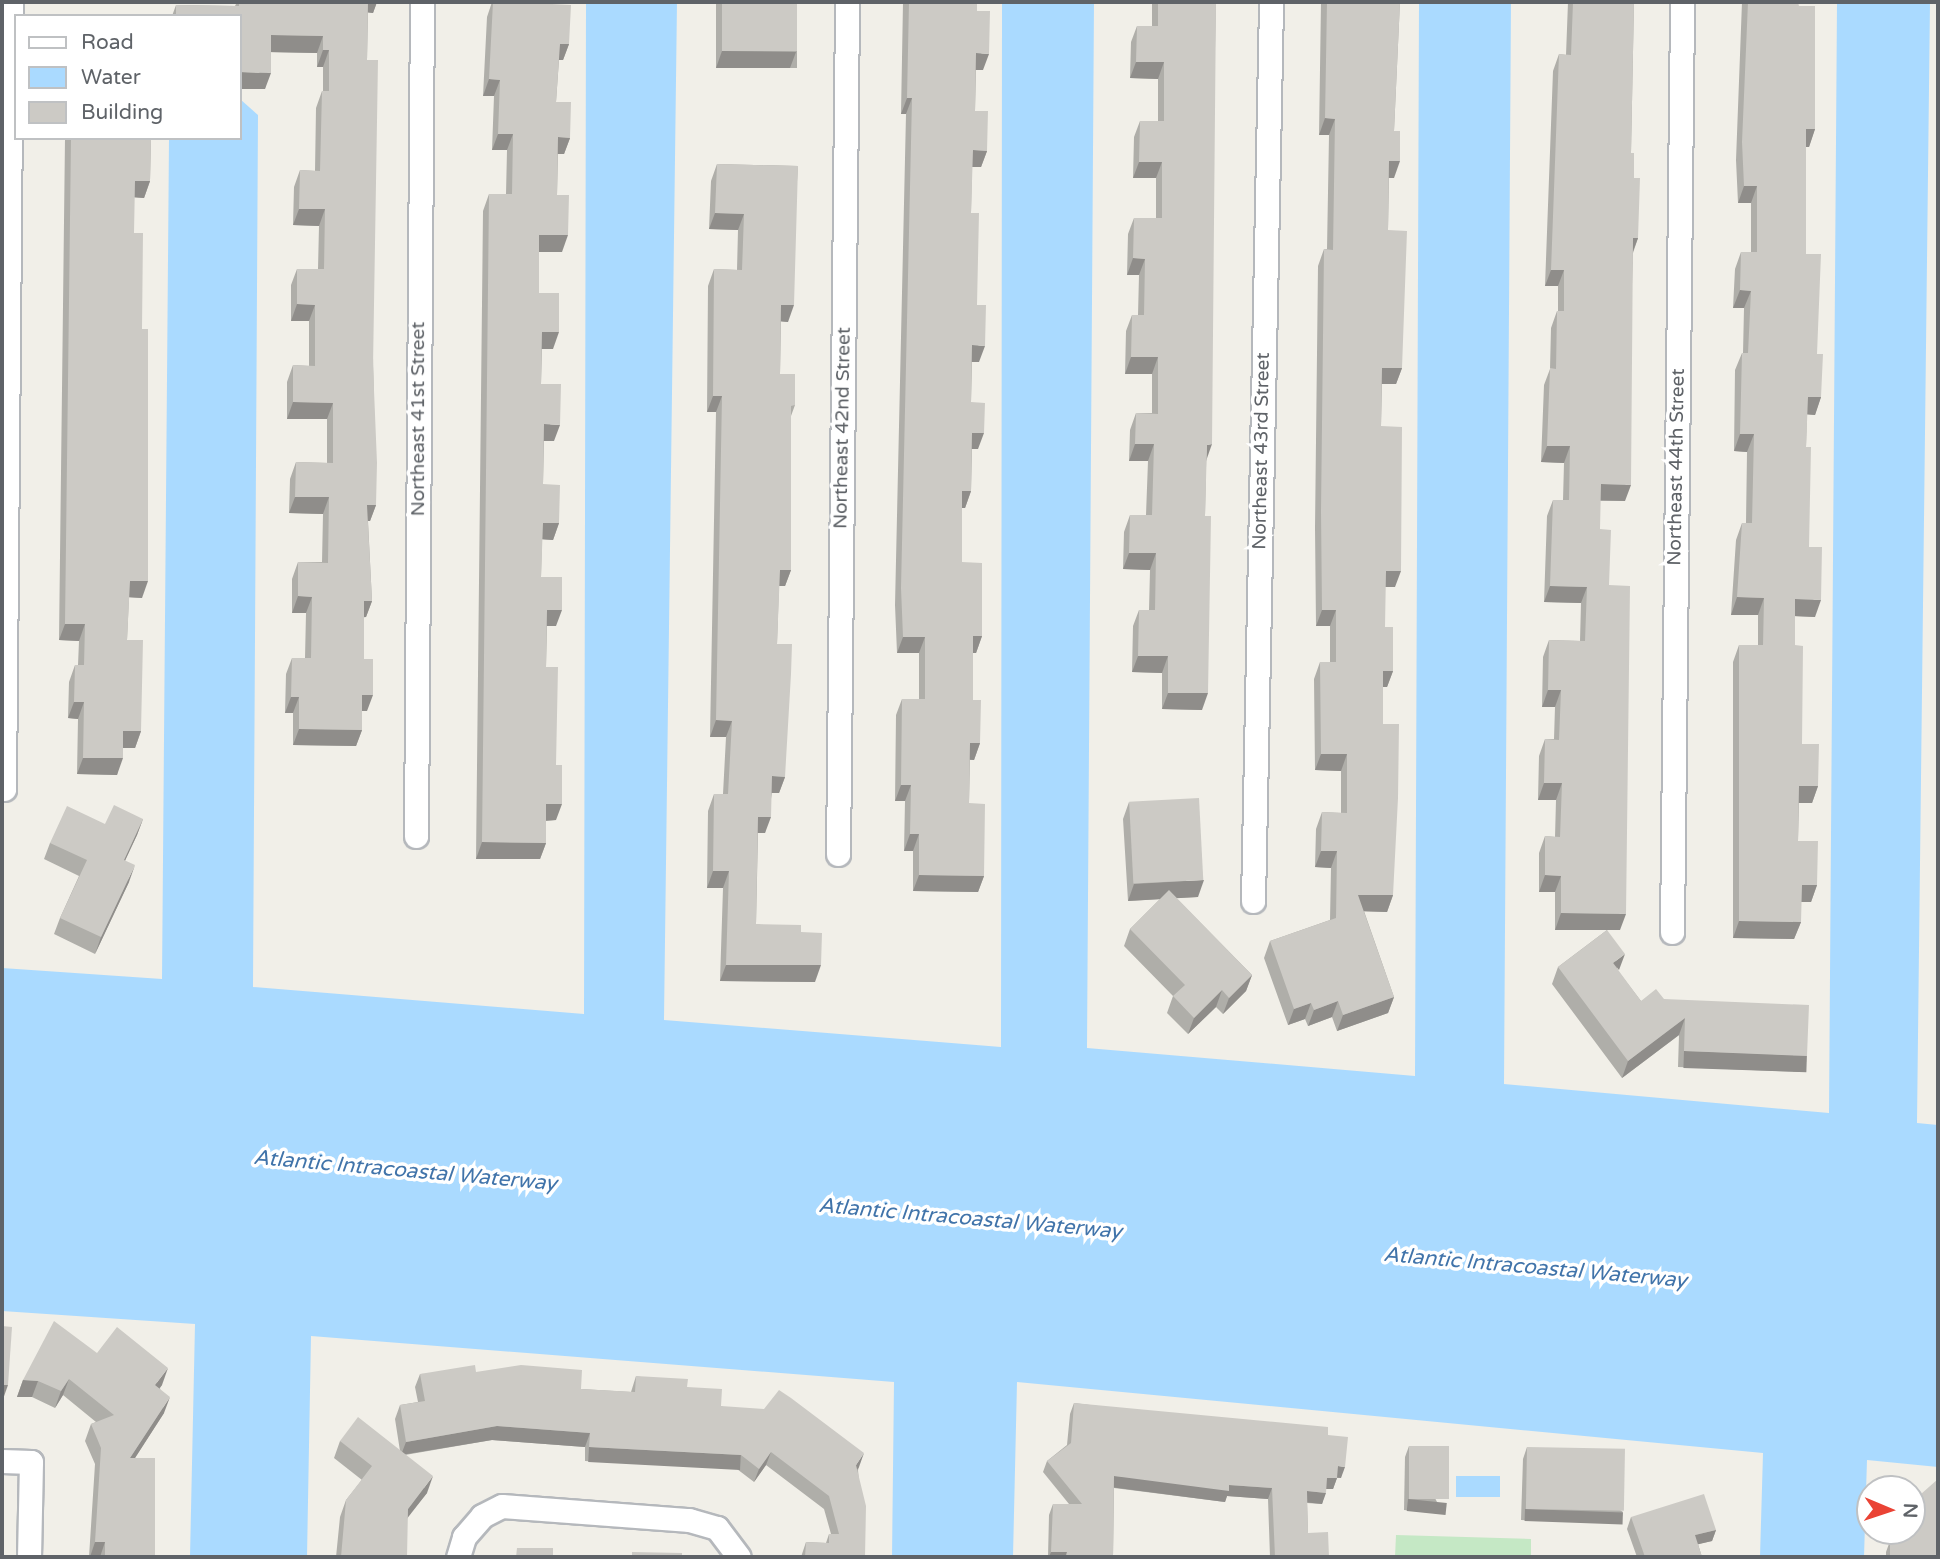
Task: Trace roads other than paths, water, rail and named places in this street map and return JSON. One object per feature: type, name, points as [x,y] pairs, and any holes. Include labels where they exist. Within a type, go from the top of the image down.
[{"type":"street","points":[[4,789],[11,2]]},
{"type":"street","name":"Northeast 41st Street","points":[[416,836],[422,2]]},
{"type":"street","name":"Northeast 42nd Street","points":[[838,854],[847,2]]},
{"type":"street","name":"Northeast 43rd Street","points":[[1253,901],[1272,2]]},
{"type":"street","name":"Northeast 44th Street","points":[[1672,932],[1682,2]]},
{"type":"street","points":[[2,1461],[31,1462],[29,1557]]},
{"type":"street","points":[[458,1557],[464,1537],[482,1516],[502,1506],[536,1506],[690,1520],[717,1528],[739,1557]]},
{"type":"water","name":"Atlantic Intracoastal Waterway","points":[[586,2],[677,2],[664,1020],[1001,1047],[1002,2],[1094,2],[1087,1048],[1415,1076],[1419,2],[1511,2],[1504,1084],[1829,1113],[1837,2],[1930,2],[1917,1123],[1938,1125],[1938,1467],[1867,1460],[1867,1475],[1856,1475],[1856,1545],[1864,1545],[1864,1557],[1760,1557],[1763,1453],[1017,1382],[1013,1557],[892,1557],[894,1382],[311,1336],[307,1557],[190,1557],[195,1324],[2,1311],[2,968],[162,979],[169,140],[242,140],[242,101],[258,115],[253,987],[584,1014]]},
{"type":"water","points":[[1456,1476],[1500,1476],[1500,1497],[1456,1497]]}]
